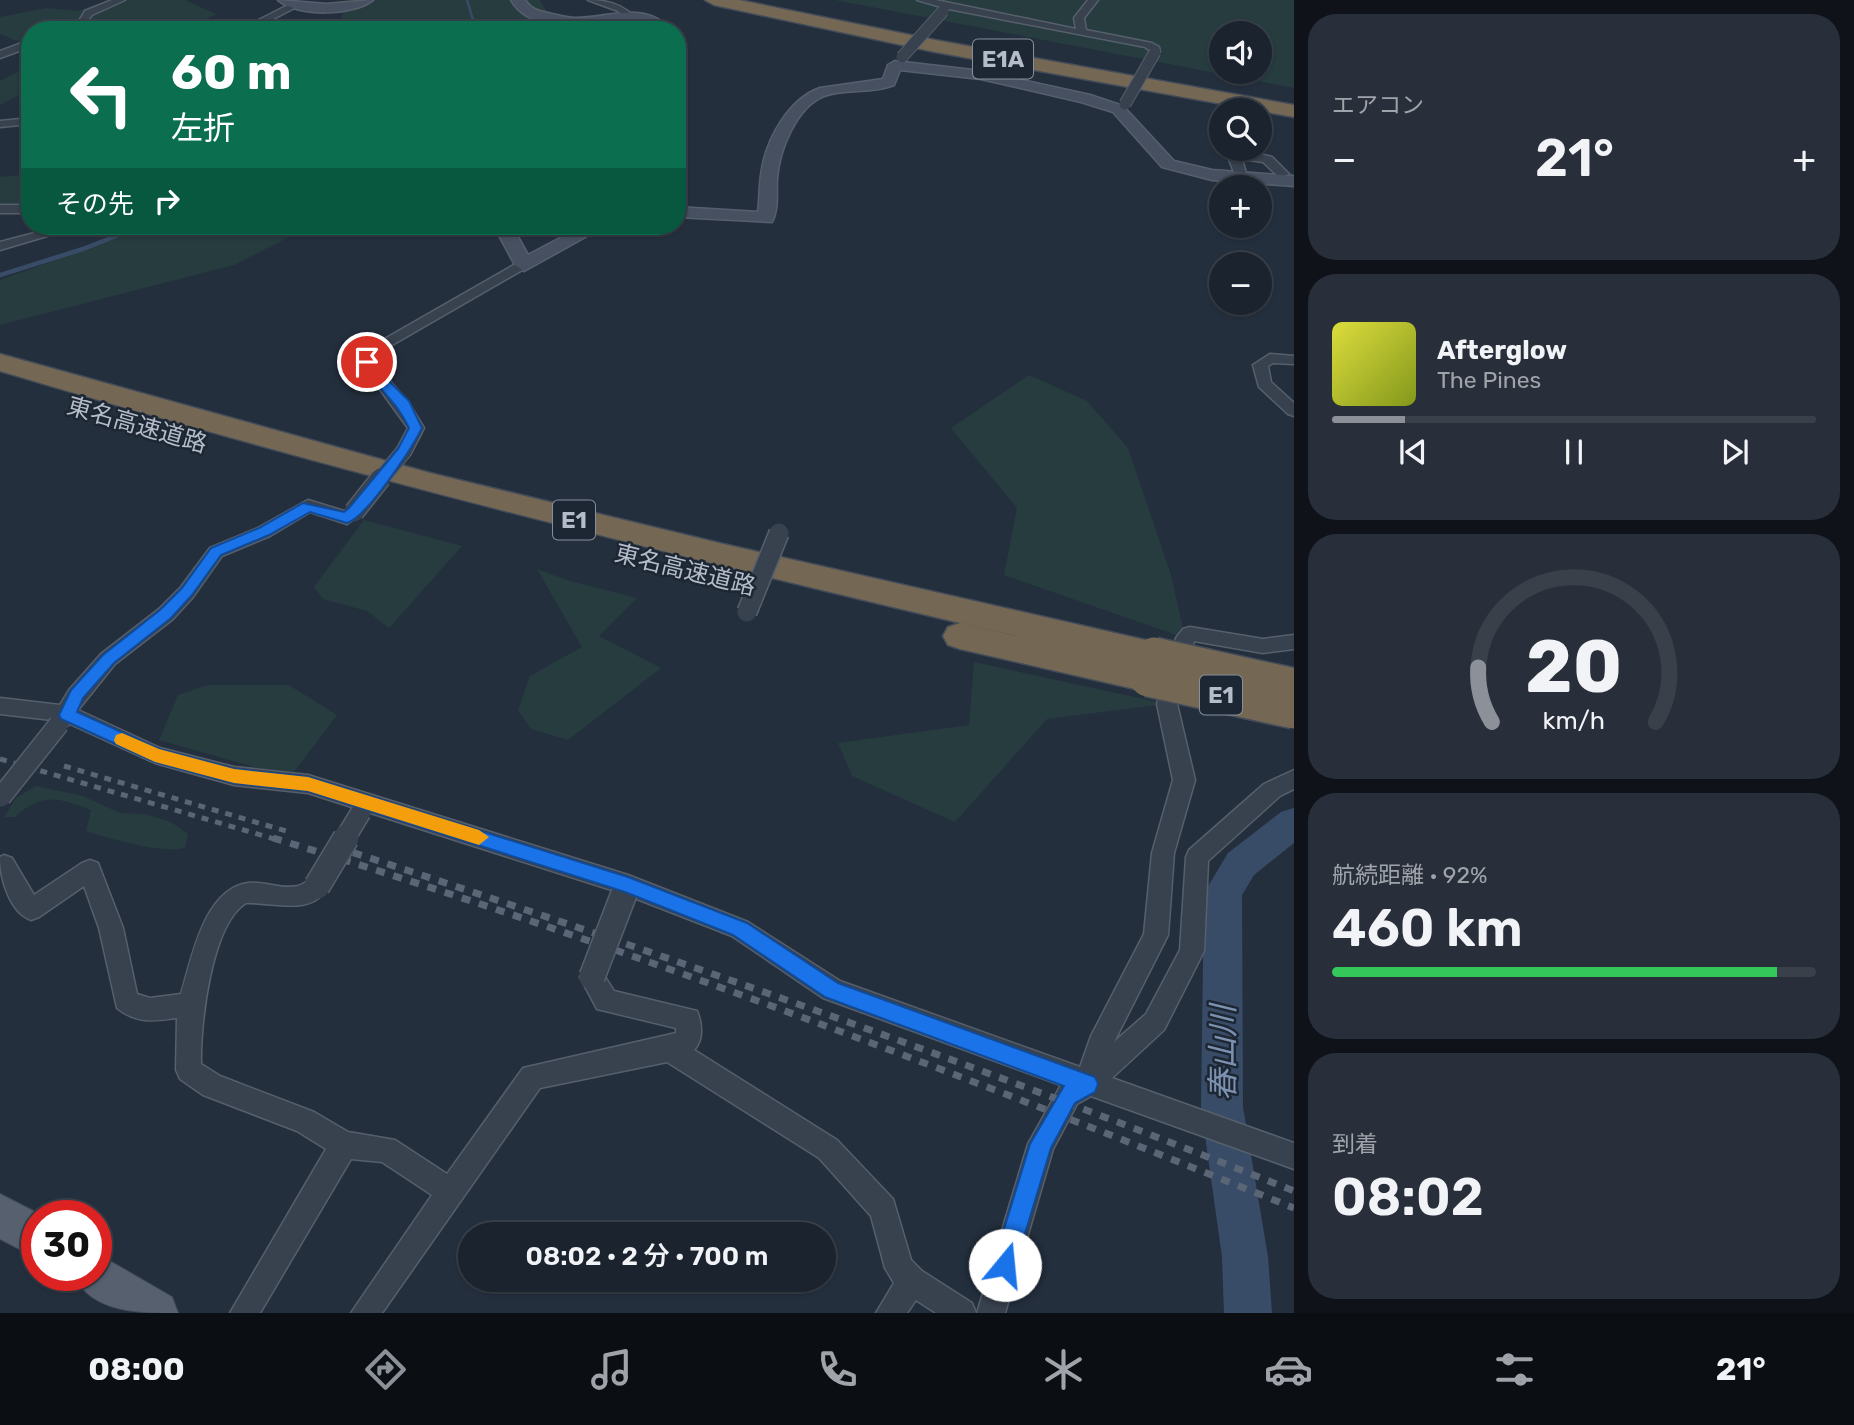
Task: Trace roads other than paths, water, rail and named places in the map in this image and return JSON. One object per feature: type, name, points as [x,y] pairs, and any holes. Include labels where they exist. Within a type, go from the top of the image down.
[{"type":"highway","name":"E1A","points":[[714,0],[948,49],[1294,111]]},
{"type":"highway","name":"E1A","points":[[757,0],[1043,57],[1294,101]]},
{"type":"highway","name":"東名高速道路","points":[[0,362],[365,466],[1151,667],[1294,711]]},
{"type":"highway","name":"東名高速道路","points":[[0,384],[363,489],[860,613],[1151,667],[1294,686]]},
{"type":"main road","points":[[0,1215],[21,1227]]},
{"type":"main road","points":[[112,1285],[156,1313]]},
{"type":"street","points":[[84,21],[88,13],[120,0]]},
{"type":"street","points":[[259,21],[291,2],[348,6],[366,0]]},
{"type":"street","points":[[518,0],[529,13],[566,21]]},
{"type":"street","points":[[593,0],[621,9],[628,16]]},
{"type":"street","points":[[922,0],[945,8],[1023,24],[1081,31],[1148,45],[1155,49],[1155,52],[1121,106]]},
{"type":"street","points":[[1081,31],[1079,18],[1093,0]]},
{"type":"street","points":[[686,213],[766,218],[770,165],[779,141],[803,105],[812,96],[825,91],[877,88],[889,82],[899,61],[945,8]]},
{"type":"street","points":[[590,21],[628,16],[656,21]]},
{"type":"street","points":[[0,55],[21,47]]},
{"type":"street","points":[[899,61],[981,75],[1121,106],[1168,164],[1201,173],[1221,175]]},
{"type":"street","points":[[0,124],[21,122]]},
{"type":"street","points":[[1240,175],[1234,157],[1249,153],[1271,159],[1291,182]]},
{"type":"street","points":[[1272,180],[1291,182]]},
{"type":"street","points":[[0,209],[21,209]]},
{"type":"street","points":[[0,246],[41,235]]},
{"type":"street","points":[[508,235],[524,265]]},
{"type":"street","points":[[1,797],[63,719],[76,695],[108,659],[166,614],[187,592],[216,552],[264,532],[308,506],[347,518],[354,512],[404,451],[416,428],[404,404],[367,362],[374,349],[579,235]]},
{"type":"street","points":[[1294,360],[1270,358],[1260,365],[1264,384],[1294,411]]},
{"type":"street","points":[[747,612],[779,533]]},
{"type":"street","points":[[1087,1084],[1100,1045],[1156,935],[1163,853],[1184,780],[1167,704],[1185,638],[1190,634],[1263,646],[1294,642]]},
{"type":"street","points":[[0,706],[63,719],[155,755],[234,776],[308,784],[364,806],[627,888],[740,929],[832,990],[1087,1084],[1294,1156]]},
{"type":"street","points":[[990,1313],[1041,1144],[1068,1096],[1087,1084],[1155,1022],[1192,951],[1197,857],[1272,790],[1294,779]]},
{"type":"street","points":[[364,806],[317,886],[307,895],[293,898],[251,894],[234,897],[220,915],[192,1004],[189,1070],[212,1086],[305,1121],[344,1145],[386,1149],[450,1192]]},
{"type":"street","points":[[0,869],[4,865],[31,910],[89,870],[111,928],[126,1000],[136,1008],[150,1010],[192,1004]]},
{"type":"street","points":[[365,1313],[532,1077],[670,1049],[688,1040],[688,1019],[606,1001],[592,977],[627,888]]},
{"type":"street","points":[[670,1049],[828,1149],[883,1209],[899,1268],[912,1282],[962,1313]]},
{"type":"street","points":[[244,1313],[344,1145]]},
{"type":"street","points":[[890,1313],[912,1282]]},
{"type":"waterway","points":[[467,0],[473,21]]},
{"type":"waterway","points":[[0,275],[118,235]]},
{"type":"waterway","name":"春山川","points":[[1248,1313],[1245,1257],[1222,1107],[1223,893],[1241,864],[1294,823]]},
{"type":"railway","points":[[0,759],[278,840]]},
{"type":"railway","points":[[64,766],[286,831]]},
{"type":"railway","points":[[273,838],[531,921],[787,1012],[915,1059],[1294,1208]]},
{"type":"railway","points":[[336,847],[578,927],[818,1011],[1294,1191]]}]
